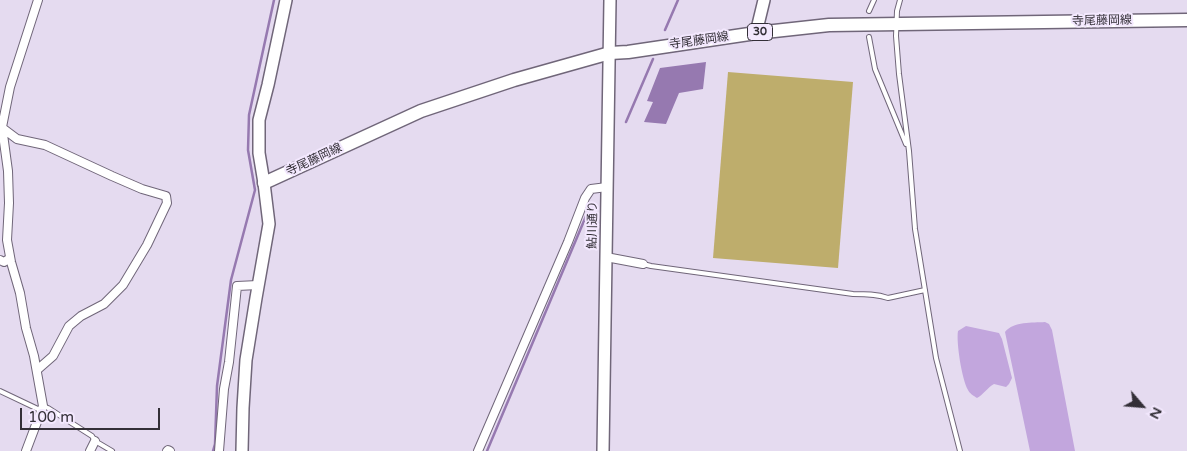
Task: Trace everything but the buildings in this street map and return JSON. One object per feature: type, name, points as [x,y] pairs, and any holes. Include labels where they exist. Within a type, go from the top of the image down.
[{"type":"main road","name":"寺尾藤岡線","points":[[264,183],[421,111],[514,80],[610,53],[829,25],[1187,20]]},
{"type":"street","points":[[26,451],[42,408],[37,370],[7,240],[10,203],[8,171],[1,127],[10,87],[38,0]]},
{"type":"street","points":[[242,451],[246,360],[269,224],[259,152],[259,120],[286,0]]},
{"type":"street","name":"鮎川通り","points":[[603,451],[610,0]]},
{"type":"street","points":[[756,33],[764,0]]},
{"type":"street","points":[[1,127],[17,139],[46,145],[119,179],[166,196],[167,203],[147,245],[123,285],[104,304],[81,316],[68,326],[53,356],[37,370]]},
{"type":"street","points":[[478,451],[585,198],[591,189],[607,187]]},
{"type":"street","points":[[606,257],[643,264]]},
{"type":"street","points":[[0,260],[4,262],[10,258]]},
{"type":"street","points":[[218,451],[237,286],[258,285]]},
{"type":"street","points":[[90,451],[95,441]]},
{"type":"lane","points":[[870,11],[874,0]]},
{"type":"lane","points":[[900,0],[896,36],[909,151],[915,229],[936,358],[960,451]]},
{"type":"lane","points":[[869,37],[875,69],[909,151]]},
{"type":"lane","points":[[643,264],[888,298],[925,290]]},
{"type":"lane","points":[[0,391],[42,408],[48,408],[112,451]]},
{"type":"shaded area","points":[[706,62],[703,89],[679,93],[666,124],[644,122],[653,102],[647,101],[660,68]]},
{"type":"shaded area","points":[[1045,322],[1049,324],[1052,330],[1075,451],[1030,451],[1005,332],[1018,324]]},
{"type":"shaded area","points":[[966,326],[999,333],[1012,378],[1006,387],[994,384],[977,398],[969,391],[962,370],[958,343],[958,331]]},
{"type":"waterway","points":[[213,451],[215,444],[217,386],[231,280],[255,190],[248,150],[249,115],[274,0]]},
{"type":"waterway","points":[[665,30],[678,0]]},
{"type":"waterway","points":[[626,122],[653,59]]},
{"type":"waterway","points":[[487,451],[589,209]]}]
